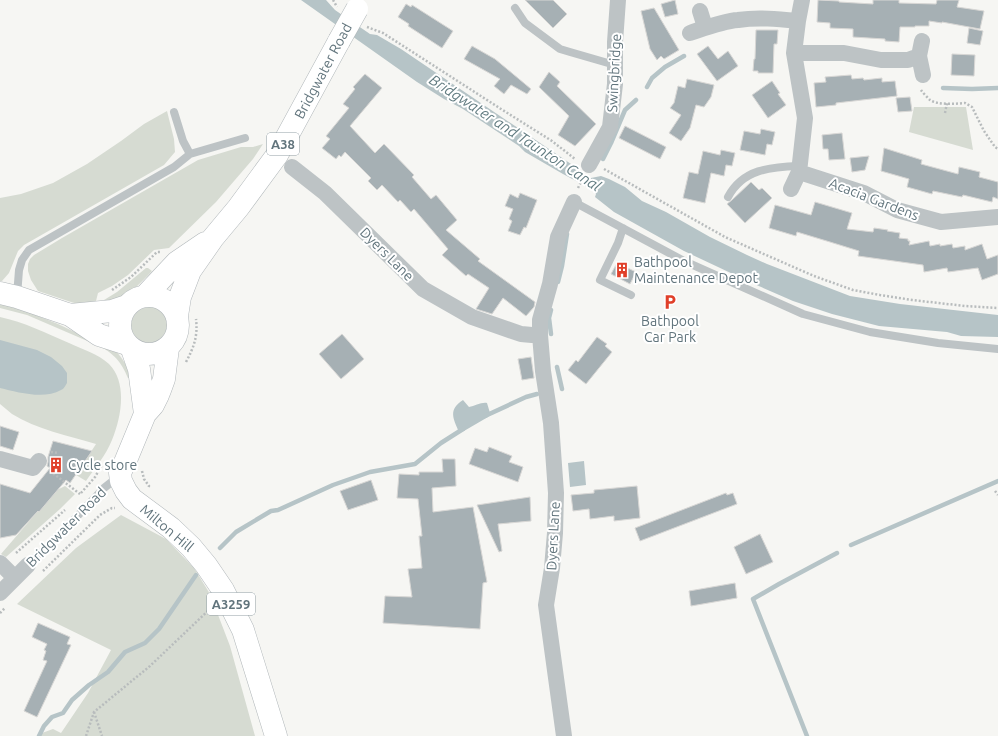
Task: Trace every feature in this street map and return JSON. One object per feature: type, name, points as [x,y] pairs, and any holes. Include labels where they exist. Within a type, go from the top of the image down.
[{"type":"main road","name":"Bridgwater Road","points":[[177,316],[180,297],[190,271],[212,238],[238,208],[277,155],[339,41],[354,10]]},
{"type":"main road","name":"Bridgwater Road","points":[[136,301],[177,262],[212,238]]},
{"type":"main road","points":[[8,295],[70,315],[99,335],[130,346],[138,352],[150,354],[163,351],[168,348]]},
{"type":"main road","points":[[70,315],[112,311],[152,296],[165,301],[175,310],[177,316]]},
{"type":"main road","name":"A38","points":[[130,346],[123,338],[120,325],[123,312],[136,301]]},
{"type":"main road","name":"A38","points":[[168,348],[173,343],[178,330],[179,323],[177,316]]},
{"type":"main road","points":[[130,346],[139,369],[145,414]]},
{"type":"main road","name":"Bridgwater Road","points":[[112,468],[122,469],[145,414],[158,395],[164,375],[168,348]]},
{"type":"main road","name":"Milton Hill","points":[[112,468],[129,495],[183,539],[202,560],[223,590],[243,630],[276,736]]},
{"type":"street","name":"Swingbridge","points":[[586,171],[610,127],[615,84],[615,42],[618,0]]},
{"type":"street","points":[[791,189],[799,169],[805,118],[794,52],[802,0]]},
{"type":"street","points":[[700,11],[698,30],[738,20],[766,19],[798,21]]},
{"type":"street","points":[[794,52],[844,53],[881,60],[908,60],[920,48],[923,75]]},
{"type":"street","name":"Dyers Lane","points":[[292,167],[325,193],[423,289],[472,317],[521,334],[540,335]]},
{"type":"street","name":"Acacia Gardens","points":[[799,169],[864,193],[897,210],[941,222],[998,218]]},
{"type":"street","name":"Dyers Lane","points":[[564,736],[546,605],[552,568],[556,493],[551,423],[543,371],[540,320],[550,284],[558,236],[575,198]]},
{"type":"street","points":[[0,459],[33,468],[39,461]]},
{"type":"street","points":[[1,564],[15,578]]},
{"type":"street","name":"Bridgwater Road","points":[[0,593],[28,566]]},
{"type":"lane","points":[[515,8],[525,23],[560,49],[615,65]]},
{"type":"lane","points":[[174,112],[183,140],[190,154]]},
{"type":"lane","points":[[8,295],[22,260],[29,250],[174,167],[190,154],[245,138]]},
{"type":"lane","points":[[728,197],[737,183],[751,174],[778,167],[799,169]]},
{"type":"lane","points":[[575,198],[624,228],[684,260],[803,314],[870,332],[998,349]]},
{"type":"lane","points":[[624,228],[600,280],[631,295]]},
{"type":"lane","name":"Bridgwater Road","points":[[28,566],[104,488],[112,468]]},
{"type":"path","points":[[333,0],[354,10],[368,27],[383,33],[552,141],[582,164],[586,171]]},
{"type":"path","points":[[923,75],[916,78],[922,92],[930,100],[957,104],[965,103],[972,107],[984,131],[995,148],[998,150]]},
{"type":"path","points":[[945,112],[947,103]]},
{"type":"path","points":[[586,171],[605,170],[725,237],[814,276],[853,290],[880,296],[912,300],[998,308]]},
{"type":"path","points":[[575,198],[586,171]]},
{"type":"path","points":[[56,474],[80,494],[95,477],[112,468]]},
{"type":"path","points":[[995,491],[998,495]]},
{"type":"path","points":[[1,564],[69,506]]},
{"type":"path","points":[[86,736],[94,712],[150,666],[217,603]]},
{"type":"path","points":[[94,712],[102,736]]},
{"type":"shaded area","points":[[914,107],[966,107],[973,150],[909,132]]},
{"type":"shaded area","points":[[167,111],[174,139],[175,152],[164,165],[24,245],[18,251],[9,273],[2,281],[0,281],[0,198],[21,194],[53,183],[87,164],[144,124]]},
{"type":"shaded area","points":[[263,144],[253,159],[216,202],[169,248],[154,250],[128,275],[112,286],[98,293],[96,305],[81,305],[38,291],[31,280],[28,271],[30,259],[62,238],[198,160],[241,147],[253,147]]},
{"type":"shaded area","points":[[146,268],[152,271],[137,286],[124,296],[105,304],[104,300],[117,292]]},
{"type":"shaded area","points":[[0,304],[23,310],[58,324],[79,334],[92,343],[27,315],[0,308]]},
{"type":"shaded area","points":[[146,307],[154,307],[164,312],[168,319],[168,333],[164,340],[154,345],[146,345],[136,340],[134,337],[131,330],[131,322],[136,312],[139,310]]},
{"type":"shaded area","points":[[0,317],[35,328],[90,352],[105,360],[115,372],[121,391],[118,422],[107,451],[86,481],[76,475],[96,444],[31,424],[12,414],[0,404]]},
{"type":"shaded area","points":[[98,345],[109,347],[118,353],[132,378],[128,378],[123,367],[116,358]]},
{"type":"shaded area","points":[[65,486],[75,494],[6,557],[1,554],[57,490]]},
{"type":"shaded area","points":[[121,515],[166,539],[194,568],[210,594],[230,646],[255,736],[41,736],[42,733],[53,729],[61,733],[88,693],[111,650],[17,604],[76,548]]},
{"type":"water","name":"Bridgwater and Taunton Canal","points":[[301,0],[326,0],[335,10],[370,34],[377,35],[401,49],[587,176],[591,178],[601,176],[609,179],[625,187],[642,201],[747,255],[850,296],[900,304],[998,315],[998,337],[961,336],[947,332],[879,326],[832,314],[793,301],[684,251],[614,212],[595,197],[596,194],[593,190],[525,152],[519,146],[463,109],[417,82]]},
{"type":"water","points":[[0,340],[37,350],[51,357],[62,366],[67,373],[67,383],[62,390],[54,393],[39,395],[0,388]]},
{"type":"water","points":[[463,400],[469,407],[487,403],[490,413],[488,417],[464,431],[459,432],[453,414],[455,407]]},
{"type":"water","points":[[584,461],[586,485],[570,487],[568,463]]},
{"type":"pier","points":[[583,172],[588,174],[582,187],[577,184]]},
{"type":"building","points":[[525,0],[553,0],[567,14],[553,28]]},
{"type":"building","points":[[675,0],[678,14],[665,17],[661,4]]},
{"type":"building","points":[[818,0],[873,4],[873,0],[899,0],[899,3],[936,4],[937,0],[959,0],[957,7],[984,11],[980,29],[929,21],[929,26],[900,27],[899,42],[885,41],[885,39],[853,37],[853,29],[830,28],[830,23],[817,22]]},
{"type":"building","points":[[406,4],[411,7],[412,5],[453,31],[442,48],[408,26],[409,24],[398,17]]},
{"type":"building","points":[[654,8],[679,50],[664,59],[661,56],[657,60],[650,49],[641,11]]},
{"type":"building","points":[[969,28],[983,31],[980,45],[967,43]]},
{"type":"building","points":[[756,30],[778,30],[777,44],[774,44],[773,73],[758,73],[758,71],[753,71]]},
{"type":"building","points":[[472,46],[495,59],[531,89],[527,94],[511,85],[504,94],[494,86],[500,79],[464,59]]},
{"type":"building","points":[[708,46],[718,59],[728,51],[738,66],[717,81],[697,54]]},
{"type":"building","points":[[952,54],[975,55],[974,76],[951,75]]},
{"type":"building","points":[[549,72],[560,82],[557,86],[596,124],[575,146],[558,135],[569,116],[539,87]]},
{"type":"building","points":[[365,74],[382,88],[350,126],[375,153],[384,144],[414,175],[412,177],[431,199],[436,195],[457,220],[446,230],[480,259],[478,261],[535,302],[534,307],[526,316],[503,298],[492,314],[476,309],[489,288],[468,274],[466,276],[442,255],[448,249],[414,209],[411,212],[400,200],[398,202],[382,185],[377,190],[368,181],[371,178],[345,152],[341,157],[339,155],[336,159],[322,148],[330,139],[326,136],[349,108],[343,104],[355,89],[353,87]]},
{"type":"building","points":[[851,75],[852,79],[863,78],[864,80],[882,78],[882,82],[895,81],[897,96],[836,103],[836,105],[816,107],[814,83],[826,82],[825,77]]},
{"type":"building","points":[[687,79],[714,85],[711,97],[704,107],[696,105],[690,128],[681,141],[669,133],[681,115],[670,108],[674,103],[678,86],[685,88]]},
{"type":"building","points":[[772,81],[780,93],[778,94],[786,105],[768,118],[752,95]]},
{"type":"building","points":[[910,97],[912,111],[898,112],[896,98]]},
{"type":"building","points":[[625,126],[666,147],[660,159],[619,138]]},
{"type":"building","points":[[761,129],[775,132],[772,145],[767,144],[765,155],[740,150],[744,131],[760,134]]},
{"type":"building","points":[[842,133],[845,159],[829,160],[828,149],[823,149],[822,135]]},
{"type":"building","points":[[884,148],[922,160],[921,164],[958,174],[959,167],[980,172],[979,177],[998,182],[998,199],[993,197],[992,202],[963,195],[962,197],[933,191],[932,194],[907,187],[909,179],[881,171]]},
{"type":"building","points":[[721,150],[735,153],[732,166],[726,165],[724,176],[711,173],[705,203],[683,198],[689,172],[698,174],[703,151],[720,155]]},
{"type":"building","points":[[869,156],[865,170],[852,172],[850,158]]},
{"type":"building","points":[[751,182],[759,190],[762,188],[772,198],[745,223],[727,204]]},
{"type":"building","points":[[520,193],[537,200],[526,228],[524,227],[520,235],[508,231],[512,221],[509,219],[513,209],[505,206],[510,194],[518,198]]},
{"type":"building","points":[[815,202],[852,213],[847,229],[873,232],[874,228],[900,233],[899,238],[908,239],[908,241],[910,241],[909,245],[929,241],[930,246],[952,244],[953,248],[965,246],[965,250],[982,244],[987,259],[998,255],[998,274],[982,280],[978,268],[948,272],[947,268],[924,272],[923,265],[858,256],[859,251],[797,232],[796,236],[769,228],[775,205],[811,215]]},
{"type":"building","name":"Bathpool Maintenance Depot","points":[[617,263],[636,272],[630,284],[611,274]]},
{"type":"building","points":[[342,334],[364,359],[341,379],[319,354]]},
{"type":"building","points":[[597,337],[607,344],[605,346],[612,352],[586,384],[568,370],[576,360],[578,362]]},
{"type":"building","points":[[531,357],[534,378],[522,380],[518,359]]},
{"type":"building","points":[[0,426],[19,432],[13,450],[0,446]]},
{"type":"building","points":[[53,441],[92,451],[70,483],[66,480],[39,512],[38,511],[16,535],[0,538],[0,484],[30,493],[50,468],[47,466],[48,457]]},
{"type":"building","points":[[489,447],[512,456],[509,462],[523,467],[518,482],[469,464],[475,448],[487,452]]},
{"type":"building","points":[[442,459],[455,459],[456,486],[432,488],[433,512],[473,507],[487,582],[483,583],[480,629],[383,623],[385,596],[412,597],[408,569],[422,568],[419,536],[422,536],[418,499],[397,498],[399,474],[419,475],[419,472],[443,472]]},
{"type":"building","points":[[371,480],[378,500],[348,510],[340,491]]},
{"type":"building","points":[[637,486],[640,518],[614,521],[614,516],[590,519],[589,509],[573,511],[571,495],[594,493],[594,490]]},
{"type":"building","points":[[726,493],[727,495],[733,493],[737,504],[640,541],[635,528]]},
{"type":"building","points":[[530,497],[531,521],[498,524],[502,551],[499,552],[477,505]]},
{"type":"building","points":[[760,534],[773,562],[746,574],[734,547]]},
{"type":"building","points":[[735,583],[737,598],[691,606],[689,591]]},
{"type":"building","points":[[38,623],[70,637],[67,644],[71,645],[37,717],[24,711],[47,661],[43,660],[46,651],[44,650],[47,644],[32,637]]},
{"type":"waterway","points":[[647,87],[652,78],[665,67],[684,56]]},
{"type":"waterway","points":[[943,88],[998,88]]},
{"type":"waterway","points":[[603,159],[625,110],[636,100]]},
{"type":"waterway","points":[[558,282],[567,234]]},
{"type":"waterway","points":[[551,310],[549,318],[551,334]]},
{"type":"waterway","points":[[557,367],[562,389]]},
{"type":"waterway","points":[[485,416],[526,397],[537,394]]},
{"type":"waterway","points":[[220,548],[236,532],[271,511],[278,510],[333,485],[370,472],[415,464],[441,443],[463,429]]},
{"type":"waterway","points":[[851,545],[998,481]]},
{"type":"waterway","points":[[807,736],[753,599],[837,553]]},
{"type":"waterway","points":[[39,736],[44,726],[52,717],[63,713],[72,700],[89,685],[108,672],[125,652],[145,643],[159,629],[196,575]]},
{"type":"place","name":"Bathpool Maintenance Depot","points":[[622,270]]},
{"type":"place","name":"Bathpool Car Park","points":[[670,302]]},
{"type":"place","name":"Cycle store","points":[[56,465]]}]
